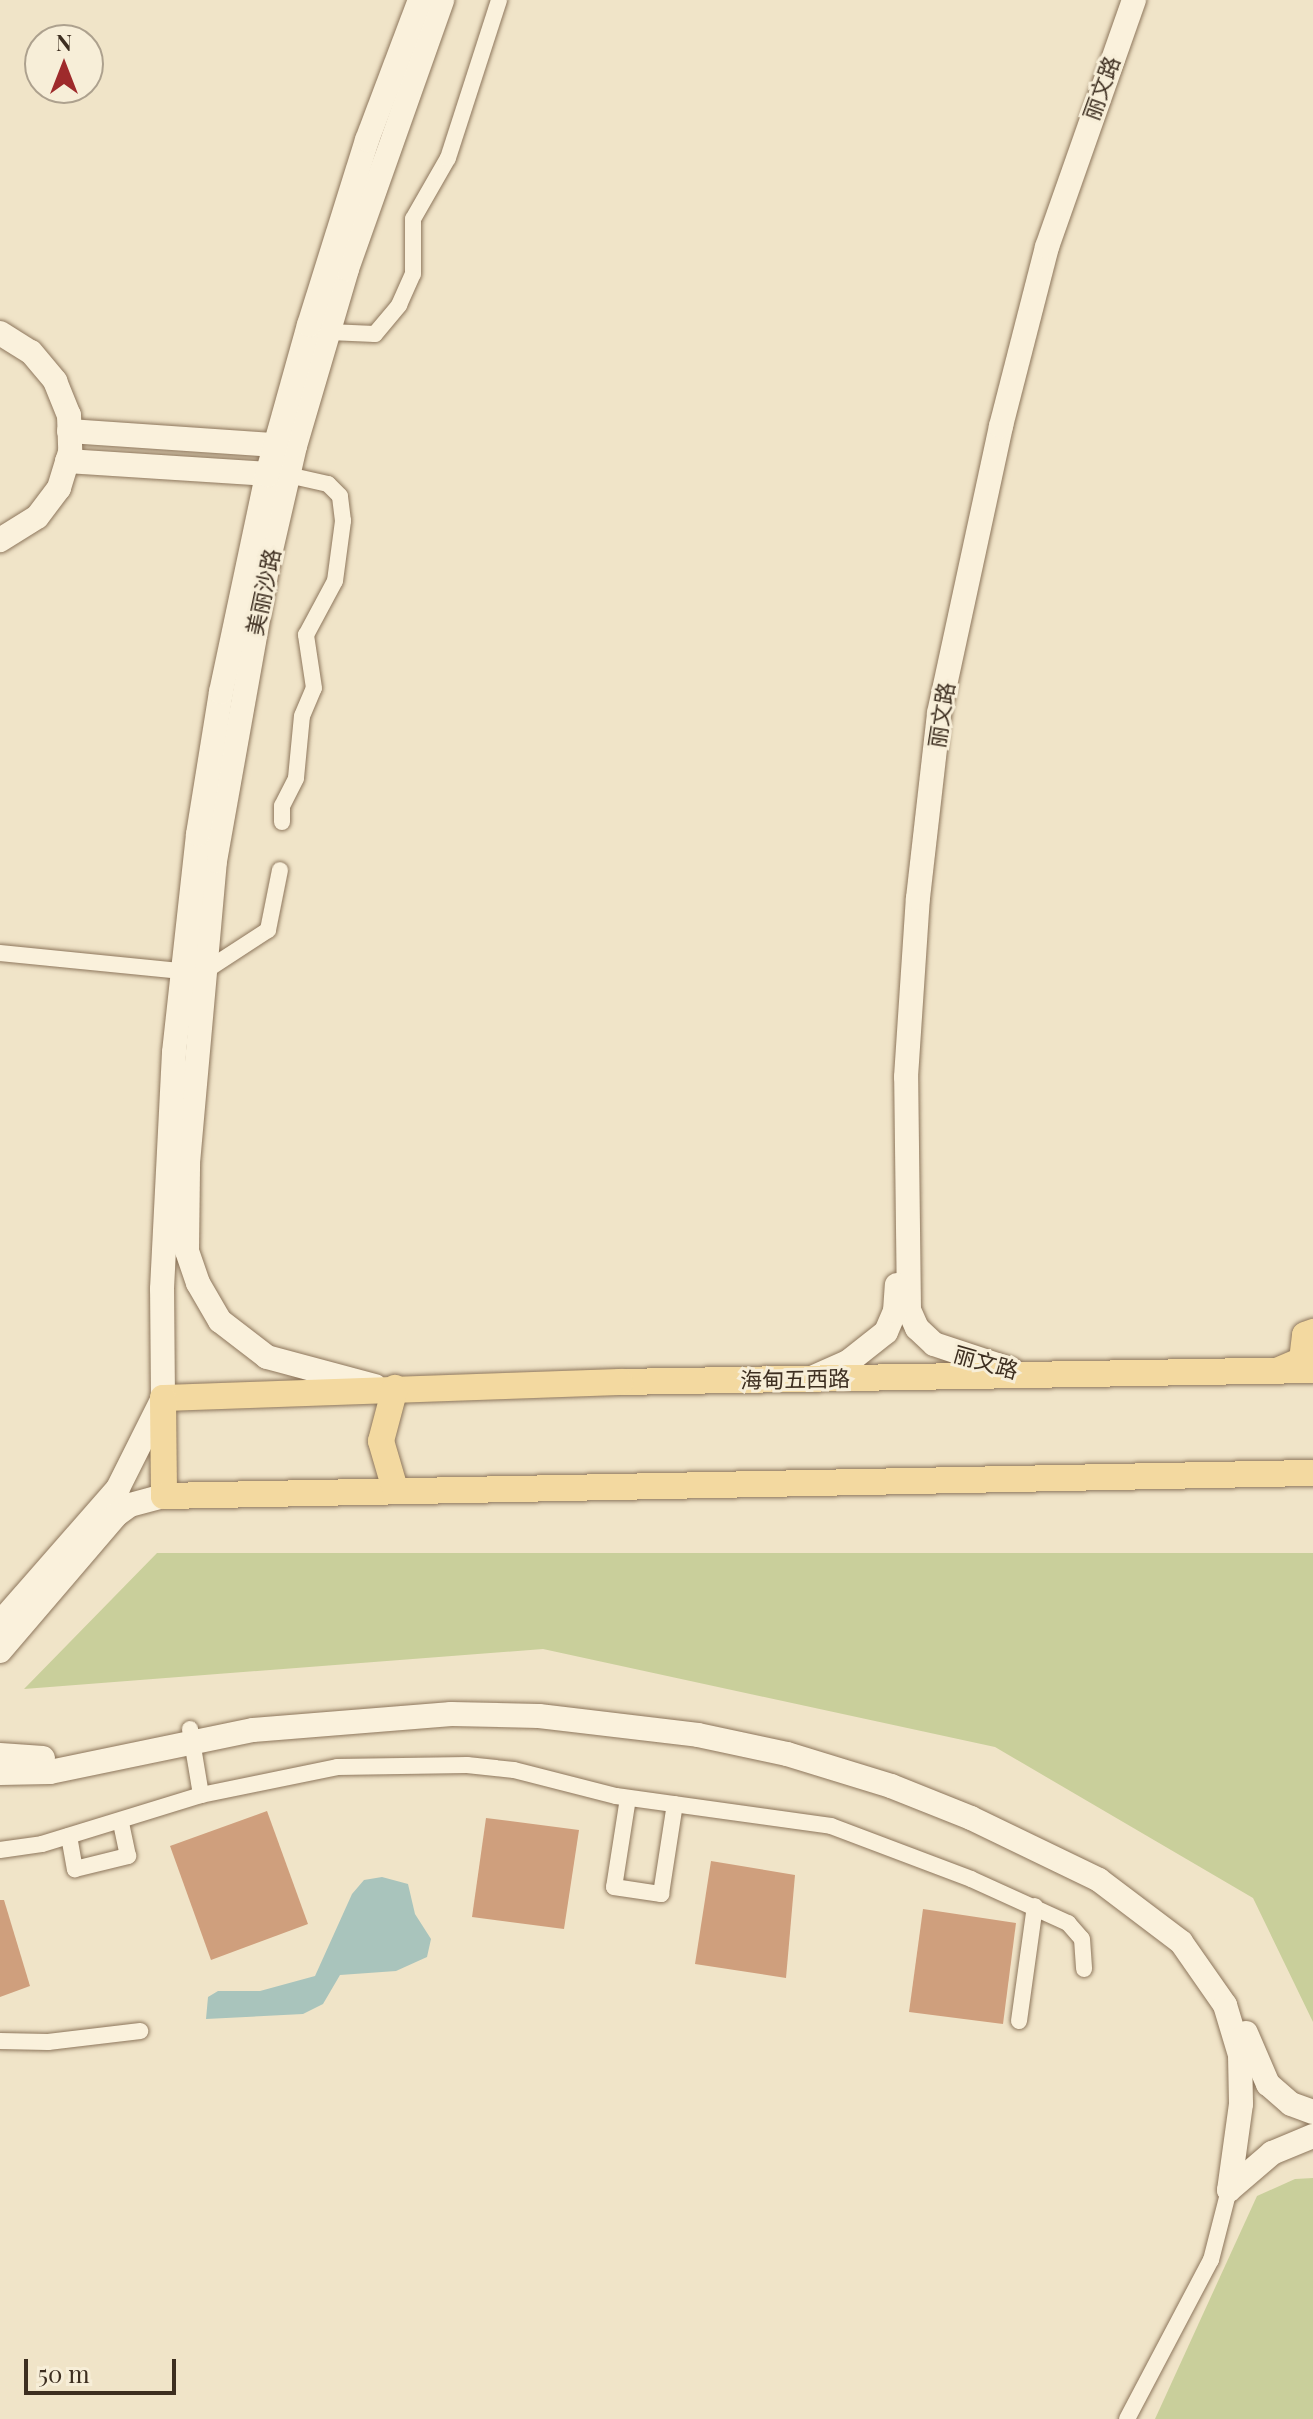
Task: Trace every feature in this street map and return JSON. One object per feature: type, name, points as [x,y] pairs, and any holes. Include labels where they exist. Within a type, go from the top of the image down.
[{"type":"main road","points":[[1278,1370],[1301,1362],[1305,1335],[1313,1332]]},
{"type":"main road","name":"海甸五西路","points":[[163,1398],[390,1388],[1313,1370]]},
{"type":"main road","points":[[390,1388],[381,1441],[395,1489]]},
{"type":"main road","points":[[163,1398],[164,1496],[395,1489],[1308,1479]]},
{"type":"street","name":"美丽沙路","points":[[175,1205],[209,764],[285,445],[352,184],[420,0]]},
{"type":"street","name":"美丽沙路","points":[[285,445],[329,332],[373,188],[442,0]]},
{"type":"street","points":[[329,332],[375,334],[399,305],[413,274],[413,219],[448,158],[499,0]]},
{"type":"street","name":"丽文路","points":[[808,1379],[864,1352],[886,1332],[895,1311],[900,1010],[931,714],[955,578],[1025,292],[1064,165],[1125,0]]},
{"type":"street","name":"丽文路","points":[[1030,1375],[943,1350],[917,1328],[909,1310],[906,1077],[915,931],[939,713],[991,467],[1047,247],[1134,0]]},
{"type":"street","points":[[0,333],[31,352],[55,381],[69,431],[67,461],[59,488],[37,517],[0,540]]},
{"type":"street","points":[[69,431],[285,445]]},
{"type":"street","points":[[196,470],[198,440]]},
{"type":"street","points":[[67,461],[278,475],[328,484],[340,496],[343,521],[335,581],[306,635],[314,688],[302,716],[296,778],[282,806],[282,822]]},
{"type":"street","points":[[0,953],[192,972],[268,930],[280,870]]},
{"type":"street","points":[[175,1205],[191,1267],[208,1303],[232,1335],[267,1357],[390,1388]]},
{"type":"street","points":[[0,1623],[118,1488],[163,1398],[175,1205]]},
{"type":"street","points":[[0,1651],[116,1515],[130,1505],[164,1496]]},
{"type":"street","points":[[0,1755],[55,1756],[385,1706],[521,1705],[671,1720],[761,1738],[881,1772],[1023,1830],[1103,1871],[1167,1914],[1191,1934],[1226,1982],[1268,2084],[1291,2104],[1313,2112]]},
{"type":"street","points":[[0,1773],[50,1772],[191,1735],[385,1716],[539,1716],[606,1723],[787,1754],[971,1818],[1136,1902],[1163,1923],[1210,1977],[1240,2055],[1241,2104],[1229,2190],[1211,2260],[1127,2419]]},
{"type":"street","points":[[191,1735],[201,1795]]},
{"type":"street","points":[[0,1850],[121,1822],[201,1795],[337,1767],[467,1765],[514,1770],[628,1798],[831,1826],[1035,1906],[1078,1930],[1084,1969]]},
{"type":"street","points":[[628,1798],[614,1887],[661,1894],[675,1804]]},
{"type":"street","points":[[69,1836],[75,1869],[128,1856],[121,1822]]},
{"type":"street","points":[[1019,2021],[1035,1906]]},
{"type":"street","points":[[0,2041],[48,2042],[140,2031]]},
{"type":"street","points":[[1229,2190],[1272,2153],[1313,2136]]},
{"type":"green space","points":[[157,1553],[1313,1553],[1313,2022],[1253,1898],[995,1747],[543,1649],[24,1689]]},
{"type":"green space","points":[[1313,2178],[1313,2419],[1155,2419],[1257,2196],[1295,2179]]},
{"type":"water","points":[[382,1877],[408,1884],[415,1914],[431,1939],[427,1957],[396,1971],[340,1975],[323,2004],[303,2014],[206,2019],[208,1997],[218,1991],[260,1991],[315,1976],[352,1894],[364,1880]]},
{"type":"building","points":[[267,1811],[308,1924],[211,1960],[170,1846]]},
{"type":"building","points":[[486,1818],[579,1830],[564,1929],[472,1917]]},
{"type":"building","points":[[711,1861],[795,1875],[786,1978],[695,1964]]},
{"type":"building","points":[[0,1900],[4,1900],[30,1986],[0,1997]]},
{"type":"building","points":[[923,1909],[1016,1923],[1003,2024],[909,2012]]}]
